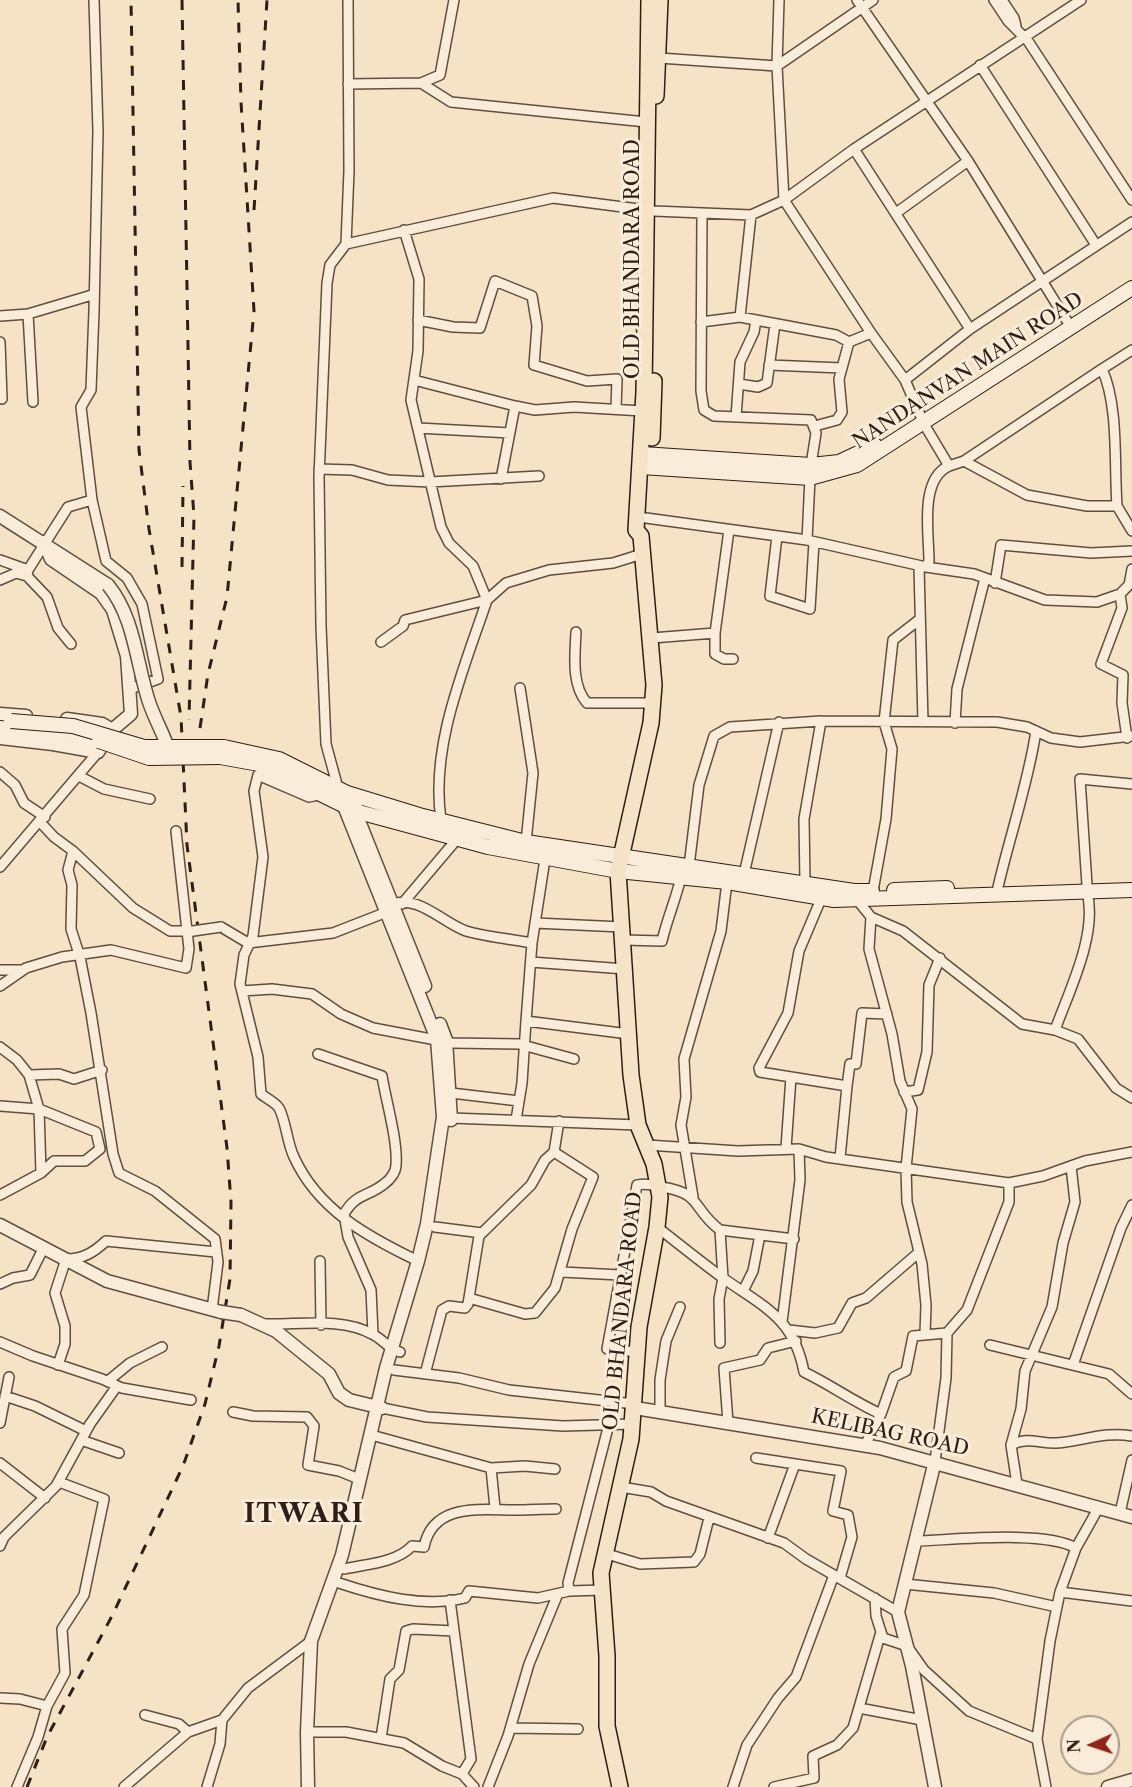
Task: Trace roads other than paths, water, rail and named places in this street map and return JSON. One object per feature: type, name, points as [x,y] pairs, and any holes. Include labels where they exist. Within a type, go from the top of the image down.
[{"type":"highway","points":[[645,461],[643,411],[650,210],[646,122],[654,34],[649,0]]},
{"type":"highway","name":"OLD BHANDARA ROAD","points":[[620,1787],[607,1726],[607,1656],[601,1573],[604,1552],[621,1487],[634,1412],[644,1293],[657,1227],[658,1186],[647,1145],[638,1125],[631,1075],[619,864],[651,723],[652,704],[652,638],[641,536],[646,530],[642,518],[645,461],[654,409],[650,210],[658,58],[654,34],[660,0]]},
{"type":"main road","points":[[645,461],[810,471],[839,462],[923,421],[1132,278]]},
{"type":"main road","name":"NANDANVAN MAIN ROAD","points":[[923,421],[1132,288]]},
{"type":"main road","points":[[0,720],[73,726],[169,752]]},
{"type":"main road","points":[[0,728],[63,733],[94,740],[127,753],[224,747],[266,754],[318,788],[458,839],[545,859],[619,864],[685,872],[744,874],[805,883],[856,896],[873,891],[998,887],[1132,890]]},
{"type":"main road","points":[[348,799],[619,864]]},
{"type":"main road","points":[[685,872],[821,899],[1087,889],[1132,882]]},
{"type":"street","points":[[94,0],[98,131],[91,390],[81,407],[92,500],[106,561],[127,578],[142,604],[158,678],[130,689]]},
{"type":"street","points":[[308,1787],[314,1642],[340,1569],[379,1408],[431,1226],[447,1118],[442,1040],[392,907],[326,744],[319,469],[327,283],[330,265],[346,244],[349,171],[348,0]]},
{"type":"street","points":[[348,84],[421,83],[440,75],[454,0]]},
{"type":"street","points":[[779,0],[777,66],[784,200],[871,333],[905,380],[923,421],[949,466]]},
{"type":"street","points":[[658,58],[777,66],[860,4],[873,0]]},
{"type":"street","points":[[994,0],[1008,21],[1016,26],[1026,39],[1132,200]]},
{"type":"street","points":[[1002,0],[1014,18],[1016,26]]},
{"type":"street","points":[[346,244],[553,198],[650,210],[751,215],[784,200],[854,149],[980,65],[1026,39],[1081,0]]},
{"type":"street","points":[[860,4],[968,161],[1067,321]]},
{"type":"street","points":[[980,65],[1096,244]]},
{"type":"street","points":[[421,83],[451,102],[646,122]]},
{"type":"street","points":[[854,149],[970,329]]},
{"type":"street","points":[[896,213],[968,161]]},
{"type":"street","points":[[702,213],[701,391],[704,410],[714,416],[811,420],[815,426],[810,471],[810,609],[770,596],[777,536]]},
{"type":"street","points":[[740,317],[751,215]]},
{"type":"street","points":[[905,380],[970,329],[1132,222]]},
{"type":"street","points":[[405,230],[419,279],[411,399],[441,527],[449,543],[473,566],[487,600],[455,695],[445,742],[437,797],[441,820]]},
{"type":"street","points":[[418,320],[453,327],[480,328],[495,281],[532,296],[537,326],[534,365],[587,381],[617,379],[616,409]]},
{"type":"street","points":[[0,316],[28,314],[92,295]]},
{"type":"street","points":[[28,314],[33,402]]},
{"type":"street","points":[[701,322],[740,317],[837,335],[849,342]]},
{"type":"street","points":[[736,417],[741,362],[754,332],[756,320]]},
{"type":"street","points":[[739,384],[763,386],[767,383],[775,324]]},
{"type":"street","points":[[849,342],[871,333]]},
{"type":"street","points":[[0,342],[2,399]]},
{"type":"street","points":[[815,426],[831,424],[842,412],[838,388],[849,342]]},
{"type":"street","points":[[923,722],[920,619],[923,567],[929,561],[930,496],[938,471],[964,461],[1132,350]]},
{"type":"street","points":[[769,365],[842,368]]},
{"type":"street","points":[[1102,369],[1108,382],[1111,407],[1117,506],[1132,531]]},
{"type":"street","points":[[414,380],[535,410],[574,407],[643,411]]},
{"type":"street","points":[[501,479],[515,406]]},
{"type":"street","points":[[418,428],[510,433]]},
{"type":"street","points":[[964,461],[1027,495],[1087,506],[1117,506]]},
{"type":"street","points":[[319,469],[352,470],[388,480],[430,482],[539,476]]},
{"type":"street","points":[[27,573],[44,542],[68,507],[92,500]]},
{"type":"street","points":[[0,516],[56,549],[108,585],[119,599],[127,617],[149,703],[169,752]]},
{"type":"street","points":[[642,518],[810,541],[923,567],[974,573],[995,583],[1045,600],[1098,602],[1126,590]]},
{"type":"street","points":[[729,530],[715,633],[715,654],[724,659],[733,659]]},
{"type":"street","points":[[0,867],[79,776],[112,730],[131,714],[127,656],[113,610],[101,593],[51,559],[44,542]]},
{"type":"street","points":[[995,583],[1002,545],[1091,553],[1132,551]]},
{"type":"street","points":[[381,642],[403,626],[405,620],[487,600],[506,583],[549,570],[613,563],[642,554]]},
{"type":"street","points":[[0,560],[27,573],[47,597],[58,628],[71,644]]},
{"type":"street","points":[[535,923],[662,941],[668,913],[685,872],[699,785],[714,736],[730,727],[821,721],[997,722],[1026,727],[1050,738],[1080,742],[1130,737],[1122,703],[1123,675],[1101,664],[1122,608],[1132,569]]},
{"type":"street","points":[[0,580],[16,573],[27,573]]},
{"type":"street","points":[[955,723],[957,689],[985,578]]},
{"type":"street","points":[[873,891],[886,819],[892,749],[884,722],[893,640],[920,619]]},
{"type":"street","points":[[576,632],[574,665],[580,695],[587,702],[652,704]]},
{"type":"street","points":[[652,638],[715,633]]},
{"type":"street","points":[[520,688],[533,773],[526,842]]},
{"type":"street","points":[[0,714],[102,724],[112,730]]},
{"type":"street","points":[[805,883],[804,819],[821,721]]},
{"type":"street","points":[[744,874],[779,722]]},
{"type":"street","points":[[998,887],[1015,815],[1029,774],[1036,731]]},
{"type":"street","points":[[0,738],[98,752]]},
{"type":"street","points":[[0,772],[15,785],[24,803],[43,819],[54,837],[73,851],[133,908],[170,932],[220,927],[248,943],[333,933],[392,907],[422,905],[465,930],[532,943]]},
{"type":"street","points":[[318,788],[309,797],[258,775],[254,791],[263,857],[253,936],[244,955],[240,984],[258,1057],[261,1094],[279,1107],[294,1158],[316,1194],[346,1221],[376,1241],[418,1261]]},
{"type":"street","points":[[79,776],[105,789],[150,799]]},
{"type":"street","points":[[1055,1030],[1081,960],[1091,908],[1087,889],[1080,779],[1132,784]]},
{"type":"street","points":[[0,986],[23,970],[62,957],[80,957],[111,950],[186,968],[190,931],[176,831]]},
{"type":"street","points":[[392,907],[458,839]]},
{"type":"street","points":[[73,851],[68,870],[72,885],[71,929],[80,957],[102,1070],[114,1154],[120,1173],[155,1191],[215,1239],[218,1262],[217,1311]]},
{"type":"street","points":[[516,1120],[526,1046],[532,943],[545,859]]},
{"type":"street","points":[[727,882],[721,931],[684,1059],[686,1097],[681,1125],[683,1145],[693,1197],[704,1218],[720,1230],[794,1239]]},
{"type":"street","points":[[856,896],[871,917],[903,931],[1022,1024],[1055,1030],[1078,1039],[1116,1088],[1132,1098]]},
{"type":"street","points":[[821,899],[799,951],[788,1012],[759,1068],[760,1072],[848,1086]]},
{"type":"street","points":[[871,917],[869,949],[887,1014],[900,1081],[912,1109],[906,1168],[907,1202],[917,1254],[922,1264],[926,1305],[925,1334]]},
{"type":"street","points":[[904,1092],[918,1090],[927,1052],[929,985],[940,958]]},
{"type":"street","points":[[531,962],[625,969]]},
{"type":"street","points":[[0,970],[23,970]]},
{"type":"street","points":[[242,991],[272,989],[312,994],[341,1014],[373,1028],[452,1043],[526,1046],[574,1059]]},
{"type":"street","points":[[840,1158],[850,1064],[856,1064],[862,1013],[887,1014]]},
{"type":"street","points":[[526,1021],[629,1034]]},
{"type":"street","points":[[0,1047],[17,1060],[29,1075],[39,1109],[41,1173]]},
{"type":"street","points":[[318,1053],[382,1076],[387,1112],[394,1131],[396,1166],[391,1178],[382,1186],[356,1197],[344,1214],[348,1238],[371,1290],[373,1334]]},
{"type":"street","points":[[29,1075],[58,1074],[74,1079],[102,1070]]},
{"type":"street","points":[[786,1148],[791,1077]]},
{"type":"street","points":[[446,1092],[519,1101]]},
{"type":"street","points":[[0,1106],[39,1109],[96,1132],[99,1149],[85,1161],[54,1161],[41,1173],[0,1195]]},
{"type":"street","points":[[447,1118],[638,1125]]},
{"type":"street","points":[[425,1374],[442,1310],[449,1305],[465,1308],[469,1298],[479,1236],[531,1185],[545,1160],[554,1152],[559,1121]]},
{"type":"street","points":[[647,1145],[683,1145],[738,1151],[799,1149],[840,1158],[1009,1183],[1132,1152]]},
{"type":"street","points":[[782,1322],[800,1180],[799,1149]]},
{"type":"street","points":[[469,1298],[525,1314],[535,1313],[555,1288],[562,1272],[572,1229],[593,1178],[554,1152]]},
{"type":"street","points":[[1017,1484],[1011,1445],[1021,1409],[1025,1371],[1052,1307],[1062,1243],[1075,1202],[1071,1166]]},
{"type":"street","points":[[935,1787],[898,1612],[935,1461],[946,1378],[947,1333],[967,1310],[1009,1202],[1009,1183]]},
{"type":"street","points":[[638,1352],[607,1349],[638,1185],[681,1190],[693,1197]]},
{"type":"street","points":[[1073,1365],[1121,1228],[1132,1205]]},
{"type":"street","points":[[0,1225],[107,1281],[241,1316],[276,1331],[329,1374],[339,1393],[349,1400],[427,1417],[563,1425],[609,1424],[634,1412]]},
{"type":"street","points":[[431,1226],[482,1233]]},
{"type":"street","points":[[396,1351],[418,1261],[431,1226]]},
{"type":"street","points":[[657,1227],[723,1278],[770,1308],[789,1330],[795,1341],[804,1372],[834,1387],[855,1403],[881,1414]]},
{"type":"street","points":[[720,1230],[723,1278],[719,1299],[720,1343]]},
{"type":"street","points":[[743,1291],[753,1271],[760,1235]]},
{"type":"street","points":[[66,1259],[78,1259],[92,1254],[106,1241],[216,1252]]},
{"type":"street","points":[[0,1284],[30,1275],[44,1247]]},
{"type":"street","points":[[789,1330],[815,1333],[838,1328],[852,1303],[866,1298],[917,1254]]},
{"type":"street","points":[[58,1365],[65,1344],[64,1326],[55,1293],[66,1259]]},
{"type":"street","points":[[320,1261],[321,1325]]},
{"type":"street","points":[[562,1272],[620,1275]]},
{"type":"street","points":[[660,1413],[660,1380],[666,1341],[680,1307]]},
{"type":"street","points":[[259,1324],[341,1324],[373,1334],[396,1351]]},
{"type":"street","points":[[865,1445],[881,1414],[894,1377],[906,1371],[913,1336],[947,1333]]},
{"type":"street","points":[[728,1423],[724,1368],[760,1360],[768,1348],[795,1341]]},
{"type":"street","points":[[0,1342],[113,1384],[191,1400]]},
{"type":"street","points":[[990,1345],[1109,1374],[1132,1394]]},
{"type":"street","points":[[0,1546],[4,1538],[58,1482],[113,1384],[130,1363],[162,1347]]},
{"type":"street","points":[[390,1369],[459,1377],[509,1390],[634,1412]]},
{"type":"street","points":[[0,1423],[9,1377]]},
{"type":"street","points":[[5,1396],[35,1406],[84,1436],[119,1453]]},
{"type":"street","points":[[233,1412],[253,1416],[308,1417],[314,1426],[309,1465],[339,1471],[362,1480]]},
{"type":"street","name":"KELIBAG ROAD","points":[[634,1412],[660,1413],[865,1445],[935,1461],[1126,1515]]},
{"type":"street","points":[[569,1591],[567,1583],[609,1424]]},
{"type":"street","points":[[1011,1445],[1021,1440],[1055,1443],[1118,1433],[1132,1436]]},
{"type":"street","points":[[372,1435],[491,1468],[525,1466],[555,1468]]},
{"type":"street","points":[[733,1787],[747,1745],[778,1698],[796,1677],[852,1537],[848,1515],[833,1511],[841,1471],[756,1458]]},
{"type":"street","points":[[1126,1515],[1132,1460]]},
{"type":"street","points":[[0,1462],[45,1498]]},
{"type":"street","points":[[768,1538],[795,1464]]},
{"type":"street","points":[[491,1468],[495,1508]]},
{"type":"street","points":[[17,1787],[38,1737],[47,1707],[64,1673],[62,1629],[84,1595],[104,1499],[58,1482]]},
{"type":"street","points":[[621,1487],[651,1492],[666,1501],[709,1518],[783,1543],[898,1612]]},
{"type":"street","points":[[1046,1787],[1037,1738],[1057,1607],[1076,1548],[1099,1507]]},
{"type":"street","points":[[340,1569],[388,1559],[407,1552],[412,1546],[424,1547],[426,1538],[436,1522],[459,1510],[556,1509]]},
{"type":"street","points":[[604,1552],[640,1564],[694,1562],[700,1554],[709,1518]]},
{"type":"street","points":[[915,1541],[1015,1539],[1066,1543],[1076,1548]]},
{"type":"street","points":[[124,1787],[188,1732],[222,1720],[248,1688],[314,1642],[339,1583],[340,1569]]},
{"type":"street","points":[[339,1583],[358,1591],[400,1597],[409,1602],[465,1598],[469,1591],[522,1598],[557,1596],[569,1591],[603,1590]]},
{"type":"street","points":[[905,1584],[994,1593],[1057,1607]]},
{"type":"street","points":[[1060,1592],[1132,1601]]},
{"type":"street","points":[[488,1787],[511,1728],[530,1664],[557,1596]]},
{"type":"street","points":[[875,1598],[876,1616],[883,1638],[907,1646],[924,1670],[969,1712],[1037,1738]]},
{"type":"street","points":[[450,1600],[471,1759],[462,1774]]},
{"type":"street","points":[[381,1738],[390,1679],[399,1670],[406,1631],[413,1629],[454,1631]]},
{"type":"street","points":[[774,1787],[814,1782],[813,1756],[837,1745],[853,1728],[881,1632]]},
{"type":"street","points":[[0,1698],[20,1699],[47,1707]]},
{"type":"street","points":[[859,1708],[922,1720]]},
{"type":"street","points":[[145,1715],[178,1724],[188,1732]]},
{"type":"street","points":[[207,1787],[220,1744],[222,1720]]},
{"type":"street","points":[[511,1728],[578,1729]]},
{"type":"street","points":[[310,1732],[346,1732],[404,1743],[442,1766],[462,1774],[474,1787]]},
{"type":"street","points":[[310,1732],[316,1787]]},
{"type":"street","points":[[1108,1787],[1132,1780]]},
{"type":"railway","points":[[27,1787],[47,1737],[112,1616],[183,1466],[205,1404],[219,1346],[230,1279],[231,1202],[227,1148],[187,845],[181,717],[149,529],[139,450],[131,0]]},
{"type":"railway","points":[[182,0],[190,462],[194,516],[189,720]]},
{"type":"railway","points":[[200,728],[208,674],[227,597],[254,311],[241,102],[238,0]]},
{"type":"railway","points":[[254,210],[267,0]]},
{"type":"railway","points":[[182,567],[183,486]]},
{"type":"district","name":"ITWARI","points":[[304,1514]]}]
